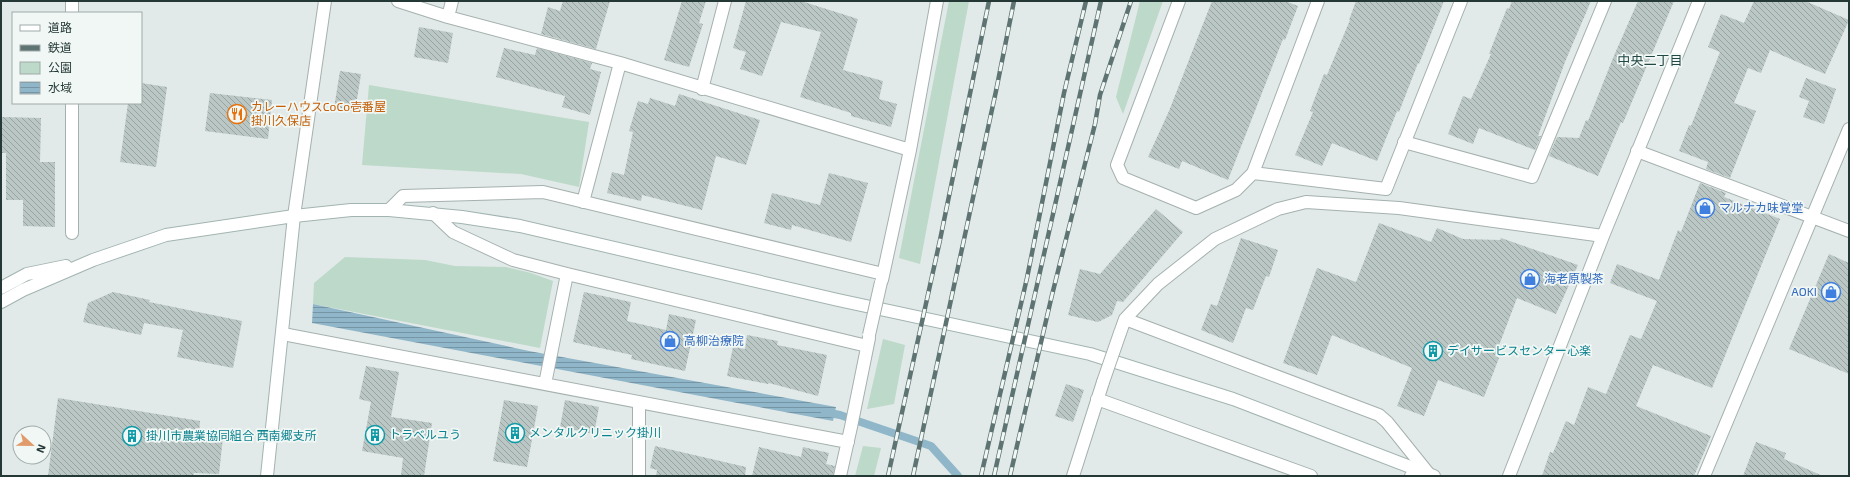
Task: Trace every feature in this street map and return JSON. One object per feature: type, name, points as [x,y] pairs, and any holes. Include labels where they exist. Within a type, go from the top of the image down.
[{"type":"street","points":[[72,1],[72,12]]},
{"type":"street","points":[[267,476],[283,334],[294,216],[325,1]]},
{"type":"street","points":[[398,1],[448,17],[620,62],[702,89],[910,150]]},
{"type":"street","points":[[448,17],[452,1]]},
{"type":"street","points":[[702,89],[725,1]]},
{"type":"street","points":[[840,476],[910,150],[937,1]]},
{"type":"street","points":[[1179,1],[1117,165],[1123,178],[1196,208],[1236,190],[1253,173],[1318,1]]},
{"type":"street","points":[[1253,173],[1386,189],[1461,1]]},
{"type":"street","points":[[1404,142],[1532,177],[1605,1]]},
{"type":"street","points":[[1509,476],[1637,151],[1699,1]]},
{"type":"street","points":[[583,202],[620,62]]},
{"type":"street","points":[[72,104],[72,232]]},
{"type":"street","points":[[1704,476],[1849,129]]},
{"type":"street","points":[[1637,151],[1849,231]]},
{"type":"street","points":[[389,210],[403,196],[543,192],[882,278]]},
{"type":"street","points":[[1073,476],[1097,399],[1125,319],[1158,284],[1215,239],[1278,209],[1306,202],[1399,208],[1603,236]]},
{"type":"street","points":[[1,302],[23,290],[93,260],[166,235],[294,216],[351,210],[389,210],[433,213],[520,226],[838,300],[1090,354],[1233,399],[1431,475]]},
{"type":"street","points":[[433,213],[453,232],[513,260],[567,274],[868,340]]},
{"type":"street","points":[[1,288],[27,274],[93,260]]},
{"type":"street","points":[[546,379],[567,274]]},
{"type":"street","points":[[1125,319],[1379,415],[1387,422],[1431,475]]},
{"type":"street","points":[[283,334],[546,379],[639,402],[848,442]]},
{"type":"street","points":[[1097,399],[1311,476]]},
{"type":"street","points":[[639,402],[639,476]]},
{"type":"street","points":[[1411,476],[1431,475]]},
{"type":"green space","points":[[949,1],[969,1],[920,264],[899,258]]},
{"type":"green space","points":[[1140,1],[1163,1],[1123,114],[1116,97]]},
{"type":"green space","points":[[369,85],[589,122],[579,187],[521,174],[362,165]]},
{"type":"green space","points":[[345,257],[425,260],[455,266],[506,267],[531,273],[553,281],[540,348],[313,304],[314,283]]},
{"type":"green space","points":[[883,339],[905,345],[894,404],[867,409]]},
{"type":"green space","points":[[863,446],[881,448],[874,476],[855,476]]},
{"type":"water","points":[[313,304],[529,351],[836,407],[833,421],[312,323]]},
{"type":"building","points":[[563,1],[610,1],[596,49],[541,34],[548,7],[560,11]]},
{"type":"building","points":[[682,1],[706,1],[699,23],[703,24],[689,67],[664,60]]},
{"type":"building","points":[[746,1],[801,1],[858,19],[843,70],[883,81],[879,99],[897,104],[891,127],[851,116],[851,113],[800,97],[821,32],[781,22],[762,76],[740,69],[746,52],[733,48]]},
{"type":"building","points":[[1212,1],[1285,1],[1298,6],[1285,40],[1283,39],[1228,180],[1182,161],[1179,169],[1148,157],[1169,111]]},
{"type":"building","points":[[1356,1],[1444,1],[1399,112],[1397,111],[1377,161],[1332,143],[1322,166],[1295,155],[1313,112],[1310,111],[1324,74],[1327,75],[1350,20]]},
{"type":"building","points":[[1512,1],[1591,1],[1565,62],[1538,136],[1541,136],[1535,150],[1479,128],[1473,144],[1448,134],[1463,96],[1471,99],[1491,54],[1489,54],[1507,8],[1509,9]]},
{"type":"building","points":[[1638,1],[1674,1],[1623,123],[1621,122],[1598,176],[1549,156],[1557,137],[1579,138],[1586,120],[1588,121]]},
{"type":"building","points":[[1754,1],[1805,1],[1849,20],[1825,74],[1770,50],[1761,73],[1748,68],[1734,103],[1756,111],[1730,178],[1706,169],[1708,162],[1679,151],[1689,125],[1691,126],[1720,52],[1708,47],[1721,14],[1744,23]]},
{"type":"building","points":[[419,27],[453,33],[448,63],[414,57]]},
{"type":"building","points":[[504,48],[535,55],[537,48],[592,63],[590,69],[601,72],[590,115],[562,107],[565,96],[496,77]]},
{"type":"building","points":[[340,71],[361,74],[355,112],[334,108]]},
{"type":"building","points":[[1806,78],[1836,89],[1824,124],[1803,117],[1809,101],[1799,97]]},
{"type":"building","points":[[142,83],[167,87],[156,167],[120,162],[128,104],[142,104]]},
{"type":"building","points":[[210,93],[272,100],[268,139],[205,131]]},
{"type":"building","points":[[679,94],[760,120],[746,165],[716,156],[702,210],[642,195],[641,201],[607,193],[612,172],[624,175],[633,132],[629,131],[638,101],[648,104],[650,98],[675,106]]},
{"type":"building","points":[[1,117],[41,118],[40,162],[55,162],[55,227],[23,226],[23,200],[6,200],[6,153],[1,153]]},
{"type":"building","points":[[829,173],[868,183],[851,242],[792,225],[791,230],[764,223],[772,193],[820,205]]},
{"type":"building","points":[[1700,183],[1726,193],[1724,197],[1780,219],[1712,388],[1653,365],[1636,406],[1711,436],[1694,476],[1542,476],[1550,452],[1553,453],[1566,421],[1574,425],[1588,387],[1606,394],[1630,335],[1641,339],[1657,301],[1610,283],[1617,264],[1659,280],[1678,230],[1681,232]]},
{"type":"building","points":[[1156,209],[1183,232],[1123,302],[1117,301],[1112,315],[1098,322],[1068,315],[1080,269],[1100,274]]},
{"type":"building","points":[[1379,223],[1431,242],[1437,228],[1463,239],[1500,240],[1501,238],[1578,265],[1556,314],[1517,298],[1495,356],[1499,358],[1484,397],[1438,380],[1424,416],[1397,406],[1412,368],[1332,335],[1317,375],[1283,363],[1317,268],[1356,282]]},
{"type":"building","points":[[1241,238],[1278,250],[1269,277],[1266,276],[1253,310],[1246,308],[1233,343],[1201,330],[1211,304],[1217,306]]},
{"type":"building","points":[[1829,254],[1849,263],[1849,374],[1789,349]]},
{"type":"building","points":[[113,292],[150,300],[149,302],[242,321],[233,368],[177,357],[183,330],[144,323],[141,335],[83,322],[88,303]]},
{"type":"building","points":[[584,292],[631,302],[627,321],[666,330],[669,314],[696,320],[685,371],[631,359],[632,355],[573,342]]},
{"type":"building","points":[[747,335],[778,341],[777,345],[827,355],[818,396],[769,383],[727,376],[733,347],[745,349]]},
{"type":"building","points":[[366,366],[399,372],[391,417],[432,423],[424,476],[401,476],[403,458],[362,451],[371,402],[359,399]]},
{"type":"building","points":[[1066,384],[1084,390],[1073,422],[1055,416]]},
{"type":"building","name":"掛川市農業協同組合 西南郷支所","points":[[58,398],[200,421],[199,435],[223,437],[219,474],[194,473],[193,476],[48,476],[49,465],[52,465],[52,445]]},
{"type":"building","name":"メンタルクリニック掛川","points":[[504,400],[538,406],[527,467],[493,461]]},
{"type":"building","points":[[565,400],[599,407],[594,434],[560,427]]},
{"type":"building","points":[[1756,442],[1786,453],[1784,459],[1823,476],[1743,476]]},
{"type":"building","points":[[655,446],[746,467],[745,476],[656,476],[657,470],[650,468]]},
{"type":"building","points":[[759,447],[801,457],[803,447],[829,453],[826,464],[835,466],[833,476],[752,476]]},
{"type":"waterway","points":[[825,412],[840,415],[931,446],[958,476]]},
{"type":"railway","points":[[888,476],[940,240],[989,1]]},
{"type":"railway","points":[[913,476],[1014,1]]},
{"type":"railway","points":[[981,476],[1027,278],[1064,93],[1086,1]]},
{"type":"railway","points":[[994,476],[1101,1]]},
{"type":"railway","points":[[1010,476],[1052,295],[1095,124],[1100,95],[1131,1]]},
{"type":"place","name":"カレーハウスCoCo壱番屋 掛川久保店","points":[[237,114]]},
{"type":"place","name":"マルナカ味覚堂","points":[[1705,208]]},
{"type":"place","name":"海老原製茶","points":[[1530,279]]},
{"type":"place","name":"AOKI","points":[[1831,292]]},
{"type":"place","name":"高柳治療院","points":[[670,341]]},
{"type":"place","name":"デイサービスセンター心楽","points":[[1433,351]]},
{"type":"place","name":"メンタルクリニック掛川","points":[[515,433]]},
{"type":"place","name":"トラベルユう","points":[[375,435]]},
{"type":"place","name":"掛川市農業協同組合 西南郷支所","points":[[132,436]]},
{"type":"district","name":"中央二丁目","points":[[1650,60]]}]
